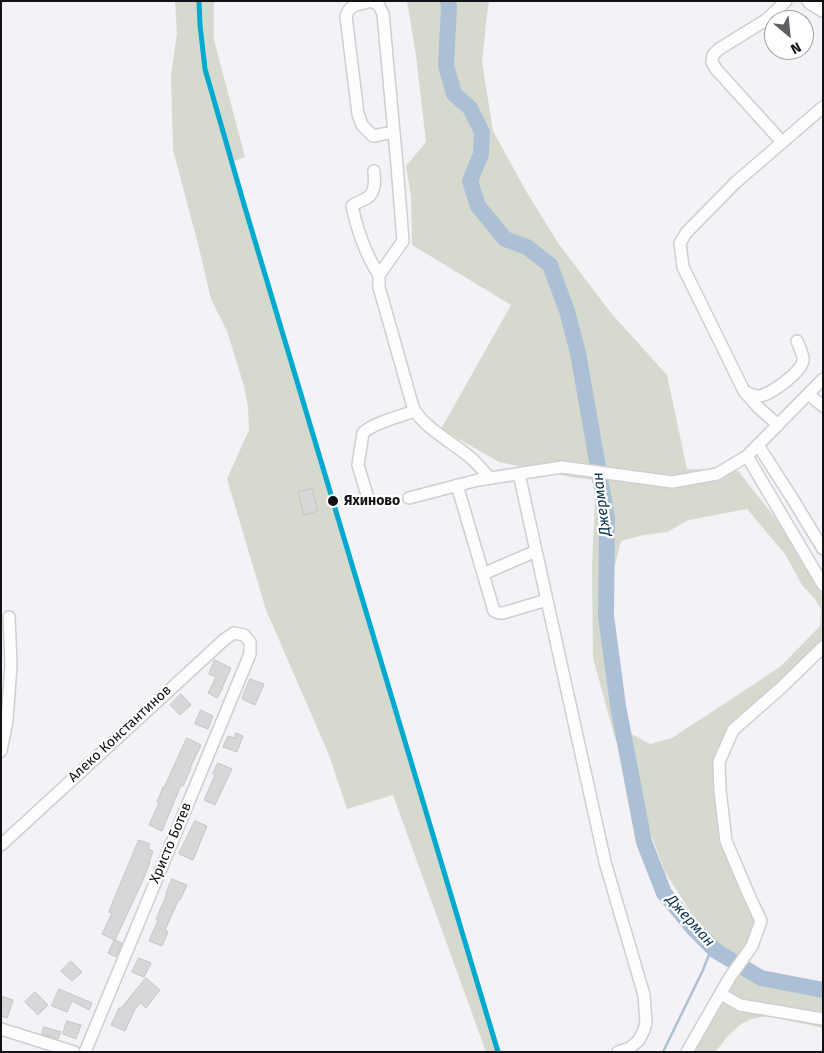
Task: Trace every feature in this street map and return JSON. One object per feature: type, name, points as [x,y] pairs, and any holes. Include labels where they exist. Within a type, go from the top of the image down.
[{"type":"main road","points":[[810,1],[823,9]]},
{"type":"street","points":[[782,142],[716,69],[712,62],[713,55],[719,49],[766,20],[786,1]]},
{"type":"street","points":[[394,132],[373,136],[362,125],[358,114],[346,16],[347,11],[358,4],[373,2],[381,8],[394,132],[403,240],[379,275],[379,287],[416,414],[473,459],[490,478]]},
{"type":"street","points":[[778,425],[744,391],[683,267],[680,243],[686,233],[735,183],[823,107]]},
{"type":"street","points":[[374,171],[374,190],[371,195],[352,206],[371,264],[379,275]]},
{"type":"street","points":[[744,391],[759,396],[768,393],[795,374],[801,368],[803,360],[797,341]]},
{"type":"street","points":[[409,498],[490,478],[562,467],[672,482],[717,474],[747,456],[823,379]]},
{"type":"street","points":[[808,394],[823,406]]},
{"type":"street","points":[[367,495],[358,465],[363,433],[367,429],[415,411]]},
{"type":"street","points":[[758,445],[823,548]]},
{"type":"street","points":[[747,456],[823,584]]},
{"type":"street","points":[[519,474],[605,862],[644,995],[646,1023],[644,1030],[639,1040],[630,1048],[618,1052]]},
{"type":"street","points":[[457,485],[494,611],[504,613],[547,600]]},
{"type":"street","points":[[483,574],[536,551]]},
{"type":"street","points":[[1,751],[7,721],[11,665],[10,617]]},
{"type":"street","name":"Алеко Константинов","points":[[2,842],[224,639],[234,633],[244,635]]},
{"type":"street","name":"Христо Ботев","points":[[84,1052],[250,654],[250,642],[244,635]]},
{"type":"street","points":[[687,1052],[730,977],[752,946],[761,921],[726,841],[719,762],[733,730],[783,686],[823,647]]},
{"type":"street","points":[[721,994],[740,1005],[823,1019]]},
{"type":"street","points":[[1,1029],[74,1052]]},
{"type":"shaded area","points":[[175,1],[214,1],[214,40],[245,157],[232,162],[435,843],[501,1052],[486,1052],[393,795],[347,809],[329,755],[266,610],[227,479],[249,430],[248,407],[244,386],[227,331],[211,299],[173,150],[171,75],[177,34]]},
{"type":"shaded area","points":[[407,1],[489,1],[482,62],[493,131],[526,191],[558,243],[611,313],[667,375],[687,469],[738,471],[789,535],[823,596],[823,638],[771,697],[718,750],[719,817],[764,922],[748,966],[823,988],[823,1028],[768,1016],[752,1019],[741,1024],[715,1052],[687,1052],[735,970],[700,927],[665,872],[614,735],[593,658],[592,567],[596,480],[571,477],[499,462],[441,429],[511,305],[412,245],[411,196],[406,166],[426,142],[416,55]],"holes":[[[747,509],[785,554],[802,585],[821,609],[820,626],[780,667],[672,738],[650,744],[624,730],[611,624],[614,569],[621,541],[667,532],[689,520]]]},
{"type":"building","points":[[312,489],[318,511],[304,515],[298,492]]},
{"type":"building","points":[[215,660],[231,668],[217,698],[208,693],[216,677],[209,674]]},
{"type":"building","points":[[250,679],[264,684],[255,705],[242,699]]},
{"type":"building","points":[[181,694],[191,705],[180,715],[170,705]]},
{"type":"building","points":[[201,710],[213,716],[208,729],[195,724]]},
{"type":"building","points":[[236,733],[243,736],[237,752],[223,747],[228,736],[234,738]]},
{"type":"building","points":[[187,738],[201,745],[183,786],[181,785],[162,831],[149,825],[159,803],[157,802],[163,787]]},
{"type":"building","points":[[218,763],[232,769],[215,805],[204,800]]},
{"type":"building","points":[[195,821],[207,826],[193,860],[179,854]]},
{"type":"building","points":[[139,840],[150,844],[148,849],[153,851],[142,882],[115,940],[122,943],[116,957],[108,953],[114,940],[102,934],[112,913],[109,912]]},
{"type":"building","points":[[172,879],[187,885],[165,930],[168,932],[162,946],[149,941]]},
{"type":"building","points":[[139,958],[151,963],[144,977],[132,972]]},
{"type":"building","points":[[71,961],[82,972],[72,981],[61,971]]},
{"type":"building","points":[[146,978],[160,990],[146,1008],[140,1003],[134,1011],[125,1031],[111,1025],[119,1008]]},
{"type":"building","points":[[59,989],[92,1003],[89,1010],[72,1001],[67,1012],[52,1006]]},
{"type":"building","points":[[35,992],[48,1005],[38,1015],[25,1002]]},
{"type":"building","points":[[1,996],[13,1000],[7,1018],[1,1016]]},
{"type":"building","points":[[67,1021],[81,1025],[76,1039],[63,1034]]},
{"type":"building","points":[[44,1027],[61,1032],[58,1039],[42,1034]]},
{"type":"waterway","name":"Джерман","points":[[448,1],[446,65],[454,94],[470,108],[482,132],[481,154],[470,181],[478,206],[505,239],[527,247],[550,265],[567,311],[578,353],[607,518],[606,616],[618,706],[644,842],[664,893],[693,928],[716,951],[761,978],[823,990]]},
{"type":"waterway","points":[[663,1052],[703,970],[712,947]]},
{"type":"transit line","points":[[199,1],[205,69],[498,1052]]},
{"type":"place","name":"Яхиново","points":[[333,501]]}]
